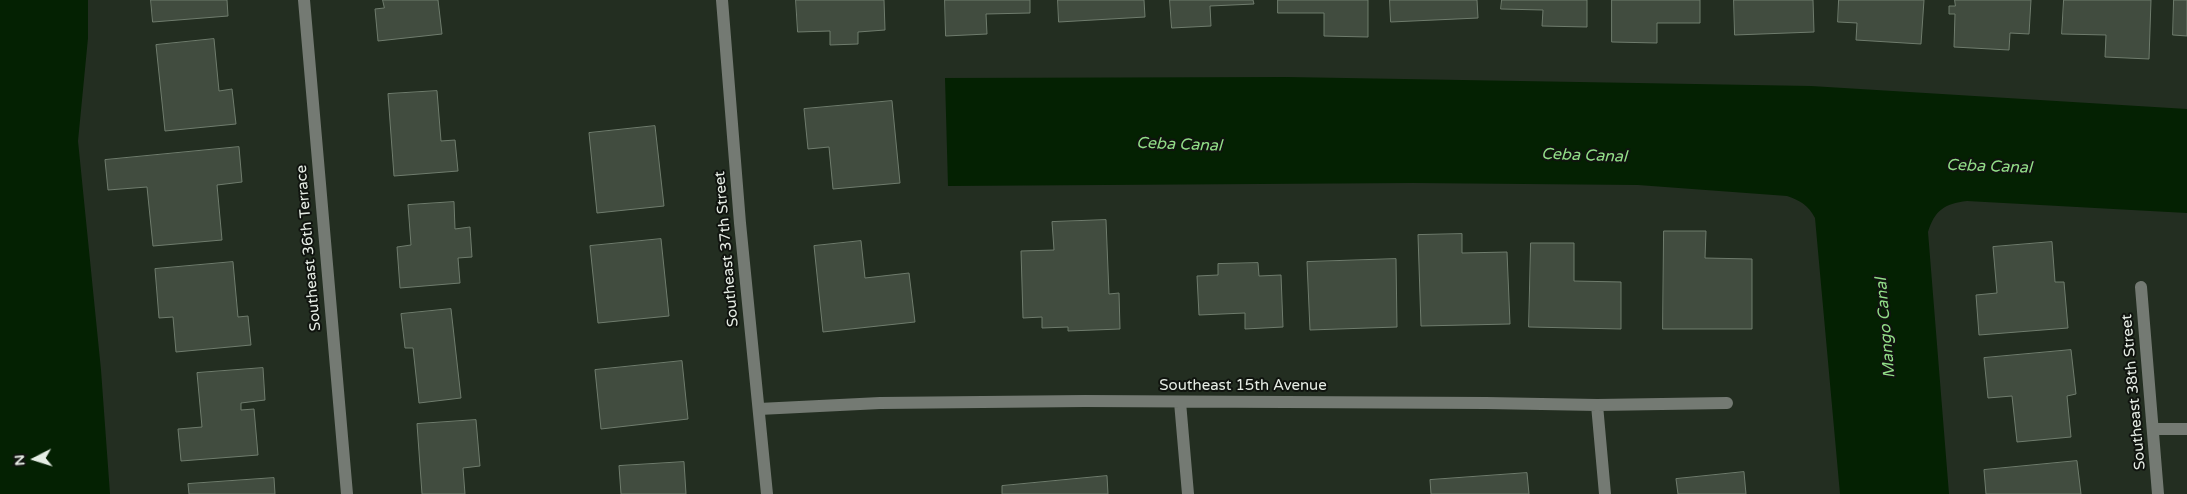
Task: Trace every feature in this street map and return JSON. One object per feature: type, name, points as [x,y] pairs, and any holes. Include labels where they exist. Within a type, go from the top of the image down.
[{"type":"street","name":"Southeast 36th Terrace","points":[[304,0],[347,494]]},
{"type":"street","name":"Southeast 37th Street","points":[[722,0],[740,224],[767,494]]},
{"type":"street","name":"Southeast 38th Street","points":[[2142,287],[2158,494]]},
{"type":"street","name":"Southeast 15th Avenue","points":[[759,409],[880,403],[1085,401],[1476,402],[1597,405],[1727,402]]},
{"type":"street","points":[[1180,402],[1188,494]]},
{"type":"street","points":[[1597,405],[1605,494]]},
{"type":"street","points":[[2154,429],[2187,428]]},
{"type":"water","points":[[0,0],[88,0],[88,38],[78,141],[101,370],[110,494],[0,494]]},
{"type":"water","points":[[1287,77],[1811,86],[2187,109],[2187,213],[1967,201],[1946,206],[1937,213],[1928,232],[1949,494],[1840,494],[1815,218],[1804,204],[1787,196],[1638,185],[1413,183],[948,186],[945,78]]},
{"type":"building","points":[[151,0],[227,0],[228,16],[153,22]]},
{"type":"building","points":[[383,0],[438,0],[442,34],[378,41],[375,9],[384,8]]},
{"type":"building","points":[[796,0],[884,0],[885,30],[858,32],[858,44],[830,45],[830,31],[798,32]]},
{"type":"building","points":[[945,0],[1030,0],[1030,13],[986,14],[987,34],[946,36]]},
{"type":"building","points":[[1058,0],[1144,0],[1145,17],[1059,22]]},
{"type":"building","points":[[1170,0],[1253,0],[1254,4],[1210,6],[1211,26],[1172,28]]},
{"type":"building","points":[[1278,0],[1368,0],[1368,37],[1324,36],[1324,13],[1278,13]]},
{"type":"building","points":[[1390,0],[1477,0],[1478,18],[1391,22]]},
{"type":"building","points":[[1502,0],[1587,0],[1587,27],[1542,26],[1543,10],[1501,9]]},
{"type":"building","points":[[1612,0],[1700,0],[1700,23],[1657,23],[1657,43],[1612,42]]},
{"type":"building","points":[[1734,0],[1813,0],[1814,32],[1735,35]]},
{"type":"building","points":[[1839,0],[1924,0],[1921,44],[1856,40],[1857,23],[1838,22]]},
{"type":"building","points":[[1955,0],[2031,0],[2029,34],[2010,33],[2009,50],[1954,47],[1955,14],[1949,14],[1949,6],[1955,6]]},
{"type":"building","points":[[2064,0],[2151,0],[2149,59],[2105,57],[2106,35],[2062,34]]},
{"type":"building","points":[[2174,0],[2187,0],[2187,36],[2173,35]]},
{"type":"building","points":[[214,39],[219,91],[232,89],[236,124],[165,131],[156,45]]},
{"type":"building","points":[[437,91],[441,141],[455,140],[458,171],[394,176],[388,94]]},
{"type":"building","points":[[892,101],[900,183],[833,189],[829,147],[808,149],[804,109]]},
{"type":"building","points":[[655,126],[664,206],[597,213],[589,133]]},
{"type":"building","points":[[239,147],[242,182],[217,185],[222,240],[153,246],[147,187],[108,190],[105,160]]},
{"type":"building","points":[[454,202],[455,229],[470,227],[472,257],[458,258],[460,283],[400,288],[397,247],[411,245],[408,205]]},
{"type":"building","points":[[1106,220],[1109,294],[1119,293],[1120,329],[1068,331],[1068,327],[1042,328],[1042,317],[1023,318],[1021,251],[1054,250],[1052,222]]},
{"type":"building","points":[[1664,231],[1706,231],[1705,258],[1752,259],[1752,329],[1663,329]]},
{"type":"building","points":[[1462,234],[1462,253],[1507,252],[1510,324],[1421,326],[1418,235]]},
{"type":"building","points":[[661,239],[669,316],[598,323],[590,246]]},
{"type":"building","points":[[861,241],[865,278],[909,273],[915,322],[823,332],[814,246]]},
{"type":"building","points":[[2052,242],[2055,282],[2064,282],[2068,328],[1979,335],[1976,295],[1997,293],[1993,247]]},
{"type":"building","points":[[1531,243],[1574,243],[1574,281],[1621,282],[1621,329],[1529,327]]},
{"type":"building","points":[[1396,259],[1397,327],[1310,330],[1307,262]]},
{"type":"building","points":[[233,262],[238,317],[248,316],[251,345],[176,352],[173,317],[159,318],[155,269]]},
{"type":"building","points":[[1258,263],[1259,276],[1281,275],[1283,327],[1245,329],[1245,313],[1199,315],[1197,276],[1218,275],[1218,264]]},
{"type":"building","points":[[451,309],[461,398],[419,403],[413,348],[405,348],[401,314]]},
{"type":"building","points":[[2071,350],[2076,394],[2067,396],[2071,437],[2017,442],[2012,396],[1988,398],[1984,358]]},
{"type":"building","points":[[682,361],[688,419],[601,429],[595,370]]},
{"type":"building","points":[[263,368],[265,400],[241,403],[241,410],[254,409],[258,455],[181,461],[178,429],[202,427],[197,373]]},
{"type":"building","points":[[476,420],[480,466],[463,468],[465,494],[422,494],[417,424]]},
{"type":"building","points":[[2077,461],[2081,494],[1986,494],[1984,470]]},
{"type":"building","points":[[684,462],[686,494],[621,494],[619,466]]},
{"type":"building","points":[[1744,472],[1746,494],[1678,494],[1676,479]]},
{"type":"building","points":[[1527,473],[1529,494],[1431,494],[1430,480]]},
{"type":"building","points":[[1107,476],[1108,494],[1002,494],[1002,486]]},
{"type":"building","points":[[274,478],[275,494],[189,494],[188,484]]},
{"type":"water label","name":"Ceba Canal","points":[[1179,145]]},
{"type":"water label","name":"Ceba Canal","points":[[1584,156]]},
{"type":"water label","name":"Ceba Canal","points":[[1989,167]]},
{"type":"water label","name":"Mango Canal","points":[[1886,328]]}]
